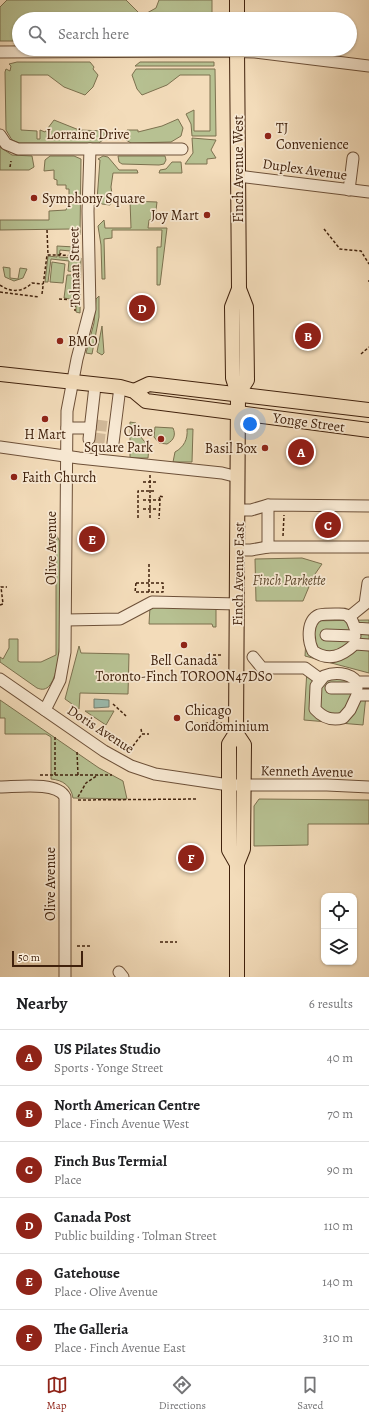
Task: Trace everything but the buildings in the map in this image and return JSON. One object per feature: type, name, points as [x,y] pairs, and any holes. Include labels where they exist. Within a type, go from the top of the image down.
[{"type":"main road","points":[[237,0],[237,12]]},
{"type":"main road","name":"Finch Avenue West","points":[[237,56],[239,289],[232,307],[233,378],[238,394],[237,414]]},
{"type":"main road","name":"Yonge Street","points":[[0,374],[127,389],[149,384],[369,410]]},
{"type":"main road","name":"Yonge Street","points":[[127,389],[146,401],[369,430]]},
{"type":"main road","name":"Finch Avenue East","points":[[237,414],[238,604],[236,733],[229,744],[230,850],[237,864]]},
{"type":"main road","name":"Finch Avenue East","points":[[236,733],[244,745],[243,849],[237,864],[237,977]]},
{"type":"street","points":[[0,52],[12,52]]},
{"type":"street","points":[[286,56],[369,66]]},
{"type":"street","name":"Lorraine Drive","points":[[0,135],[6,144],[18,149],[182,149]]},
{"type":"street","name":"Tolman Street","points":[[72,382],[90,309],[88,211],[90,149]]},
{"type":"street","points":[[349,190],[353,158]]},
{"type":"street","name":"Duplex Avenue","points":[[238,176],[369,192]]},
{"type":"street","name":"Olive Avenue","points":[[45,710],[63,670],[65,652],[66,428],[67,411],[72,382]]},
{"type":"street","points":[[66,428],[92,429],[95,386]]},
{"type":"street","points":[[113,431],[127,389]]},
{"type":"street","points":[[0,447],[150,466],[222,473],[238,477]]},
{"type":"street","points":[[238,510],[251,510],[268,505],[369,506]]},
{"type":"street","points":[[268,505],[268,547]]},
{"type":"street","points":[[238,550],[268,547],[369,548]]},
{"type":"street","points":[[349,617],[365,604],[368,583]]},
{"type":"street","points":[[66,620],[120,619],[152,602],[238,604]]},
{"type":"street","points":[[349,617],[341,614],[318,616],[313,621],[310,628],[310,645],[313,652],[320,656],[335,657],[344,654],[355,636]]},
{"type":"street","points":[[349,617],[355,636],[369,645]]},
{"type":"street","points":[[326,635],[355,636],[369,629]]},
{"type":"street","points":[[252,657],[262,668],[305,668],[320,679]]},
{"type":"street","points":[[329,674],[344,674],[354,678],[357,688],[347,715],[337,719],[328,719],[321,716],[315,709],[316,686],[320,679],[329,674]]},
{"type":"street","name":"Doris Avenue","points":[[0,679],[104,751],[130,766],[170,778],[229,785],[244,785]]},
{"type":"street","points":[[331,688],[357,688],[369,682]]},
{"type":"street","points":[[357,688],[369,695]]},
{"type":"street","name":"Kenneth Avenue","points":[[244,785],[327,785],[369,787]]},
{"type":"street","name":"Olive Avenue","points":[[0,787],[48,787],[62,792],[66,800],[65,977]]},
{"type":"path","points":[[10,161],[10,167]]},
{"type":"path","points":[[324,229],[340,249],[361,251],[369,264]]},
{"type":"path","points":[[42,294],[48,255],[47,230]]},
{"type":"path","points":[[48,255],[82,256]]},
{"type":"path","points":[[0,285],[13,291],[22,290],[32,283],[43,284]]},
{"type":"path","points":[[3,293],[4,288]]},
{"type":"path","points":[[21,295],[22,290]]},
{"type":"path","points":[[12,297],[13,291]]},
{"type":"path","points":[[0,292],[39,297]]},
{"type":"path","points":[[59,299],[75,300],[75,311]]},
{"type":"path","points":[[361,354],[369,347]]},
{"type":"path","points":[[150,466],[150,518]]},
{"type":"path","points":[[143,482],[156,482]]},
{"type":"path","points":[[138,518],[138,491],[156,491]]},
{"type":"path","points":[[159,518],[160,496],[164,497]]},
{"type":"path","points":[[143,500],[160,500]]},
{"type":"path","points":[[143,509],[156,509]]},
{"type":"path","points":[[286,515],[283,515],[283,536],[290,536]]},
{"type":"path","points":[[149,564],[149,592]]},
{"type":"path","points":[[136,583],[163,583],[163,592],[149,592],[135,592],[136,583]]},
{"type":"path","points":[[0,605],[4,600],[1,586],[7,587]]},
{"type":"path","points":[[213,655],[222,655]]},
{"type":"path","points":[[113,704],[126,716]]},
{"type":"path","points":[[205,723],[222,723]]},
{"type":"path","points":[[133,746],[142,734],[141,729]]},
{"type":"path","points":[[142,734],[149,734]]},
{"type":"path","points":[[55,737],[55,775]]},
{"type":"path","points":[[77,752],[78,775]]},
{"type":"path","points":[[35,775],[112,775]]},
{"type":"path","points":[[78,797],[86,783],[98,775]]},
{"type":"path","points":[[78,800],[198,799]]},
{"type":"path","points":[[160,942],[178,942]]},
{"type":"path","points":[[78,946],[90,946]]},
{"type":"green space","points":[[7,0],[126,0],[138,12],[12,12],[12,41],[0,41],[0,7]]},
{"type":"green space","points":[[159,0],[212,0],[212,12],[149,12],[156,8]]},
{"type":"green space","points":[[17,62],[90,62],[98,75],[93,87],[85,95],[64,87],[48,75],[21,75],[21,130],[37,131],[37,139],[40,139],[40,130],[45,132],[54,120],[79,130],[105,131],[104,139],[99,143],[19,143],[12,140],[6,130],[5,72],[6,69],[10,71],[11,66],[9,64]]},
{"type":"green space","points":[[140,62],[214,62],[214,66],[135,66]]},
{"type":"green space","points":[[136,69],[215,69],[216,136],[192,136],[191,124],[186,114],[194,110],[194,131],[210,131],[210,75],[180,75],[167,85],[142,95],[137,89],[132,75]]},
{"type":"green space","points":[[178,119],[183,128],[181,136],[171,142],[131,143],[126,140],[127,130],[138,130],[138,132],[162,126]]},
{"type":"green space","points":[[192,138],[216,140],[211,150],[216,158],[207,159],[207,164],[185,164],[193,153]]},
{"type":"green space","points":[[0,147],[12,155],[32,156],[34,167],[29,170],[0,170]]},
{"type":"green space","points":[[50,156],[74,156],[81,159],[80,235],[72,237],[72,229],[0,230],[0,220],[49,220],[49,211],[66,210],[69,206],[69,189],[66,189],[66,185],[57,185],[57,180],[54,179],[54,170],[44,171],[45,160]]},
{"type":"green space","points":[[103,156],[108,157],[119,170],[137,170],[138,173],[113,173],[111,187],[113,201],[110,205],[102,204],[97,200],[100,160],[98,159]]},
{"type":"green space","points":[[118,156],[165,156],[166,160],[164,164],[159,165],[122,164],[119,162]]},
{"type":"green space","points":[[172,162],[181,162],[182,173],[159,173],[160,170],[166,169]]},
{"type":"green space","points":[[130,201],[157,202],[155,218],[149,220],[148,228],[167,228],[160,285],[157,285],[157,247],[161,247],[162,230],[112,230],[112,238],[104,239],[105,279],[102,279],[101,245],[98,226],[104,220],[105,228],[131,228]]},
{"type":"green space","points":[[57,246],[75,247],[75,255],[70,255],[70,251],[60,250],[59,257],[81,258],[80,313],[76,312],[76,300],[64,298],[67,275],[75,275],[75,272],[68,271],[69,261],[51,259],[48,282],[45,282],[48,256],[57,257]]},
{"type":"green space","points":[[52,262],[65,264],[63,283],[50,282]]},
{"type":"green space","points":[[3,267],[10,268],[10,278],[18,279],[20,268],[27,269],[23,278],[14,281],[5,277]]},
{"type":"green space","points":[[99,296],[99,317],[92,354],[86,353],[94,323],[96,299]]},
{"type":"green space","points":[[102,326],[104,353],[102,355],[97,352]]},
{"type":"green space","points":[[130,422],[136,423],[140,436],[149,447],[148,458],[130,458]]},
{"type":"green space","points":[[155,427],[173,428],[173,439],[167,444],[159,443],[154,437]]},
{"type":"green space","points":[[187,429],[193,429],[192,462],[173,462],[175,452],[181,448],[185,442]]},
{"type":"green space","points":[[56,534],[60,542],[60,639],[55,674],[50,685],[45,689],[42,689],[37,688],[0,662],[0,657],[3,659],[9,648],[9,639],[18,639],[18,661],[20,662],[41,662],[56,655]]},
{"type":"green space","name":"Finch Parkette","points":[[302,558],[322,564],[313,577],[303,601],[256,601],[255,559]]},
{"type":"green space","points":[[150,607],[216,607],[216,627],[213,627],[212,624],[149,624]]},
{"type":"green space","points":[[369,620],[369,673],[305,656],[307,621]]},
{"type":"green space","points":[[79,646],[81,653],[129,654],[128,694],[80,693],[79,709],[65,699]]},
{"type":"green space","points":[[307,669],[367,685],[363,725],[304,720]]},
{"type":"green space","points":[[0,700],[99,768],[123,781],[127,799],[73,798],[66,784],[51,779],[51,737],[46,734],[5,734],[5,718],[0,718]]},
{"type":"green space","points":[[85,711],[114,711],[106,725]]},
{"type":"green space","points":[[259,799],[369,800],[369,824],[308,824],[308,845],[254,846],[254,806]]},
{"type":"shaded area","points":[[94,699],[109,700],[109,707],[94,708]]},
{"type":"tunnel","points":[[96,425],[112,427]]},
{"type":"tunnel","points":[[94,438],[110,440]]},
{"type":"place","name":"TJ Convenience","points":[[268,136]]},
{"type":"place","name":"Symphony Square","points":[[34,198]]},
{"type":"place","name":"Joy Mart","points":[[207,215]]},
{"type":"place","name":"Canada Post","points":[[142,308]]},
{"type":"place","name":"North American Centre","points":[[308,336]]},
{"type":"place","name":"BMO","points":[[60,341]]},
{"type":"place","name":"H Mart","points":[[45,419]]},
{"type":"place","name":"Olive Square Park","points":[[161,439]]},
{"type":"place","name":"Basil Box","points":[[265,448]]},
{"type":"place","name":"US Pilates Studio","points":[[301,452]]},
{"type":"place","name":"Faith Church","points":[[14,477]]},
{"type":"place","name":"Finch Bus Termial","points":[[328,525]]},
{"type":"place","name":"Gatehouse","points":[[92,539]]},
{"type":"place","name":"Bell Canada Toronto-Finch TOROON47DS0","points":[[184,645]]},
{"type":"place","name":"Chicago Condominium","points":[[177,718]]},
{"type":"place","name":"The Galleria","points":[[191,858]]}]
